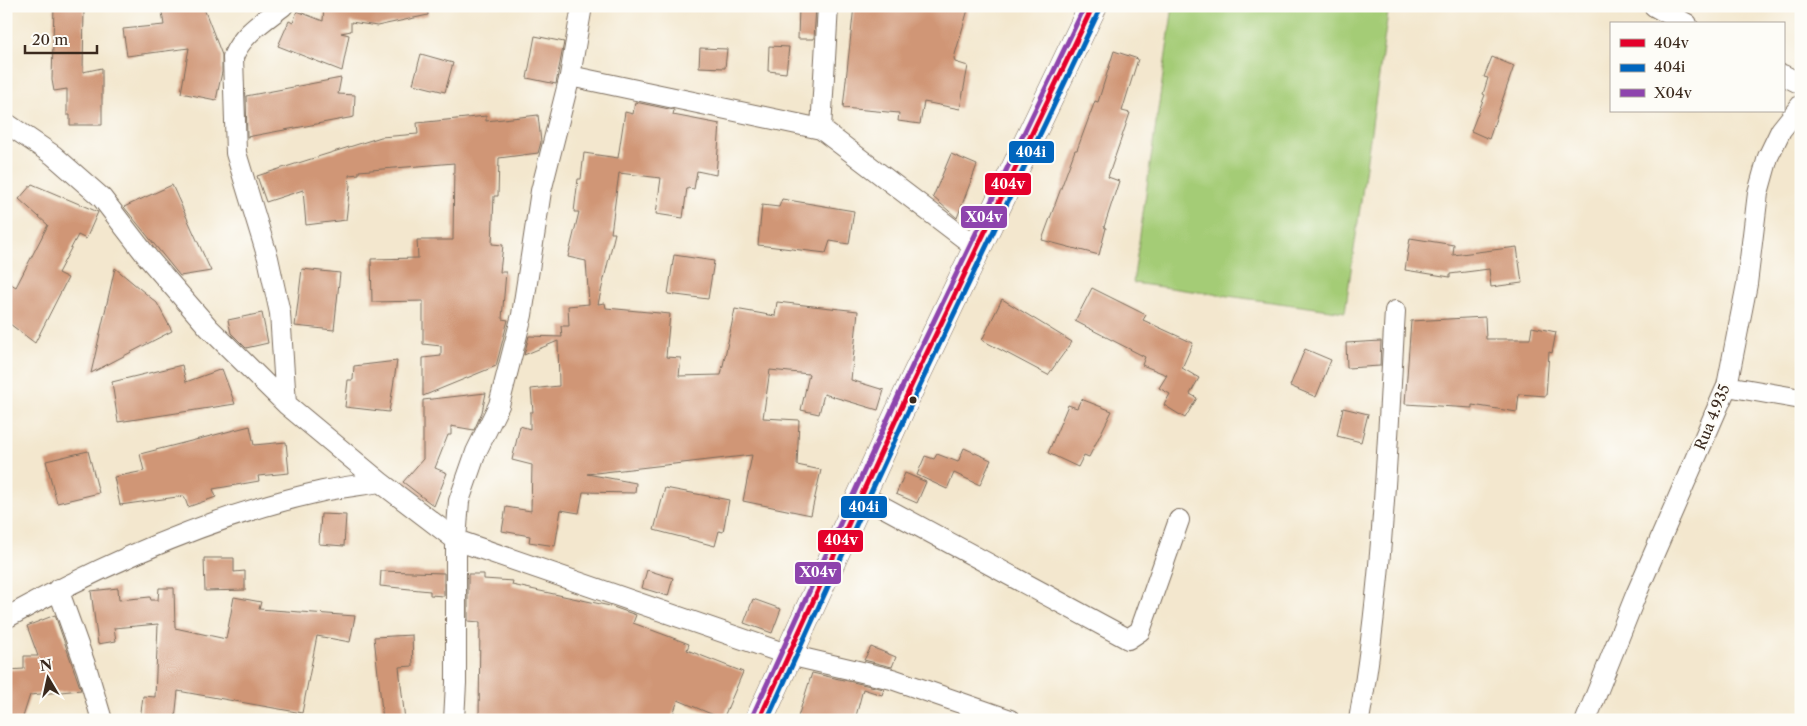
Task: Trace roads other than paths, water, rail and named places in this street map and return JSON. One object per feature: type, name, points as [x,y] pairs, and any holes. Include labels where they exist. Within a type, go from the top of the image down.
[{"type":"main road","points":[[759,720],[976,248],[1093,6]]},
{"type":"street","points":[[282,6],[252,30],[238,46],[233,57],[236,153],[268,258],[280,313],[286,404]]},
{"type":"street","points":[[454,720],[456,540],[459,501],[476,452],[499,405],[515,342],[535,240],[541,191],[570,76],[582,6]]},
{"type":"street","points":[[821,129],[828,6]]},
{"type":"street","points":[[1654,6],[1683,22]]},
{"type":"street","points":[[1784,75],[1801,84]]},
{"type":"street","points":[[570,76],[821,129],[976,248]]},
{"type":"street","name":"Rua 4.935","points":[[1586,720],[1635,597],[1727,386],[1747,284],[1758,192],[1765,166],[1781,130],[1801,105]]},
{"type":"street","points":[[6,123],[53,154],[102,198],[149,259],[209,328],[286,404],[380,482],[456,540],[789,655],[892,679],[1010,720]]},
{"type":"street","points":[[1359,720],[1368,670],[1385,496],[1395,311]]},
{"type":"street","points":[[1727,386],[1801,399]]},
{"type":"street","points":[[6,618],[58,589],[194,530],[284,500],[325,490],[380,482]]},
{"type":"street","points":[[861,495],[1128,639],[1140,631],[1179,520]]},
{"type":"street","points":[[58,589],[88,670],[102,720]]}]
